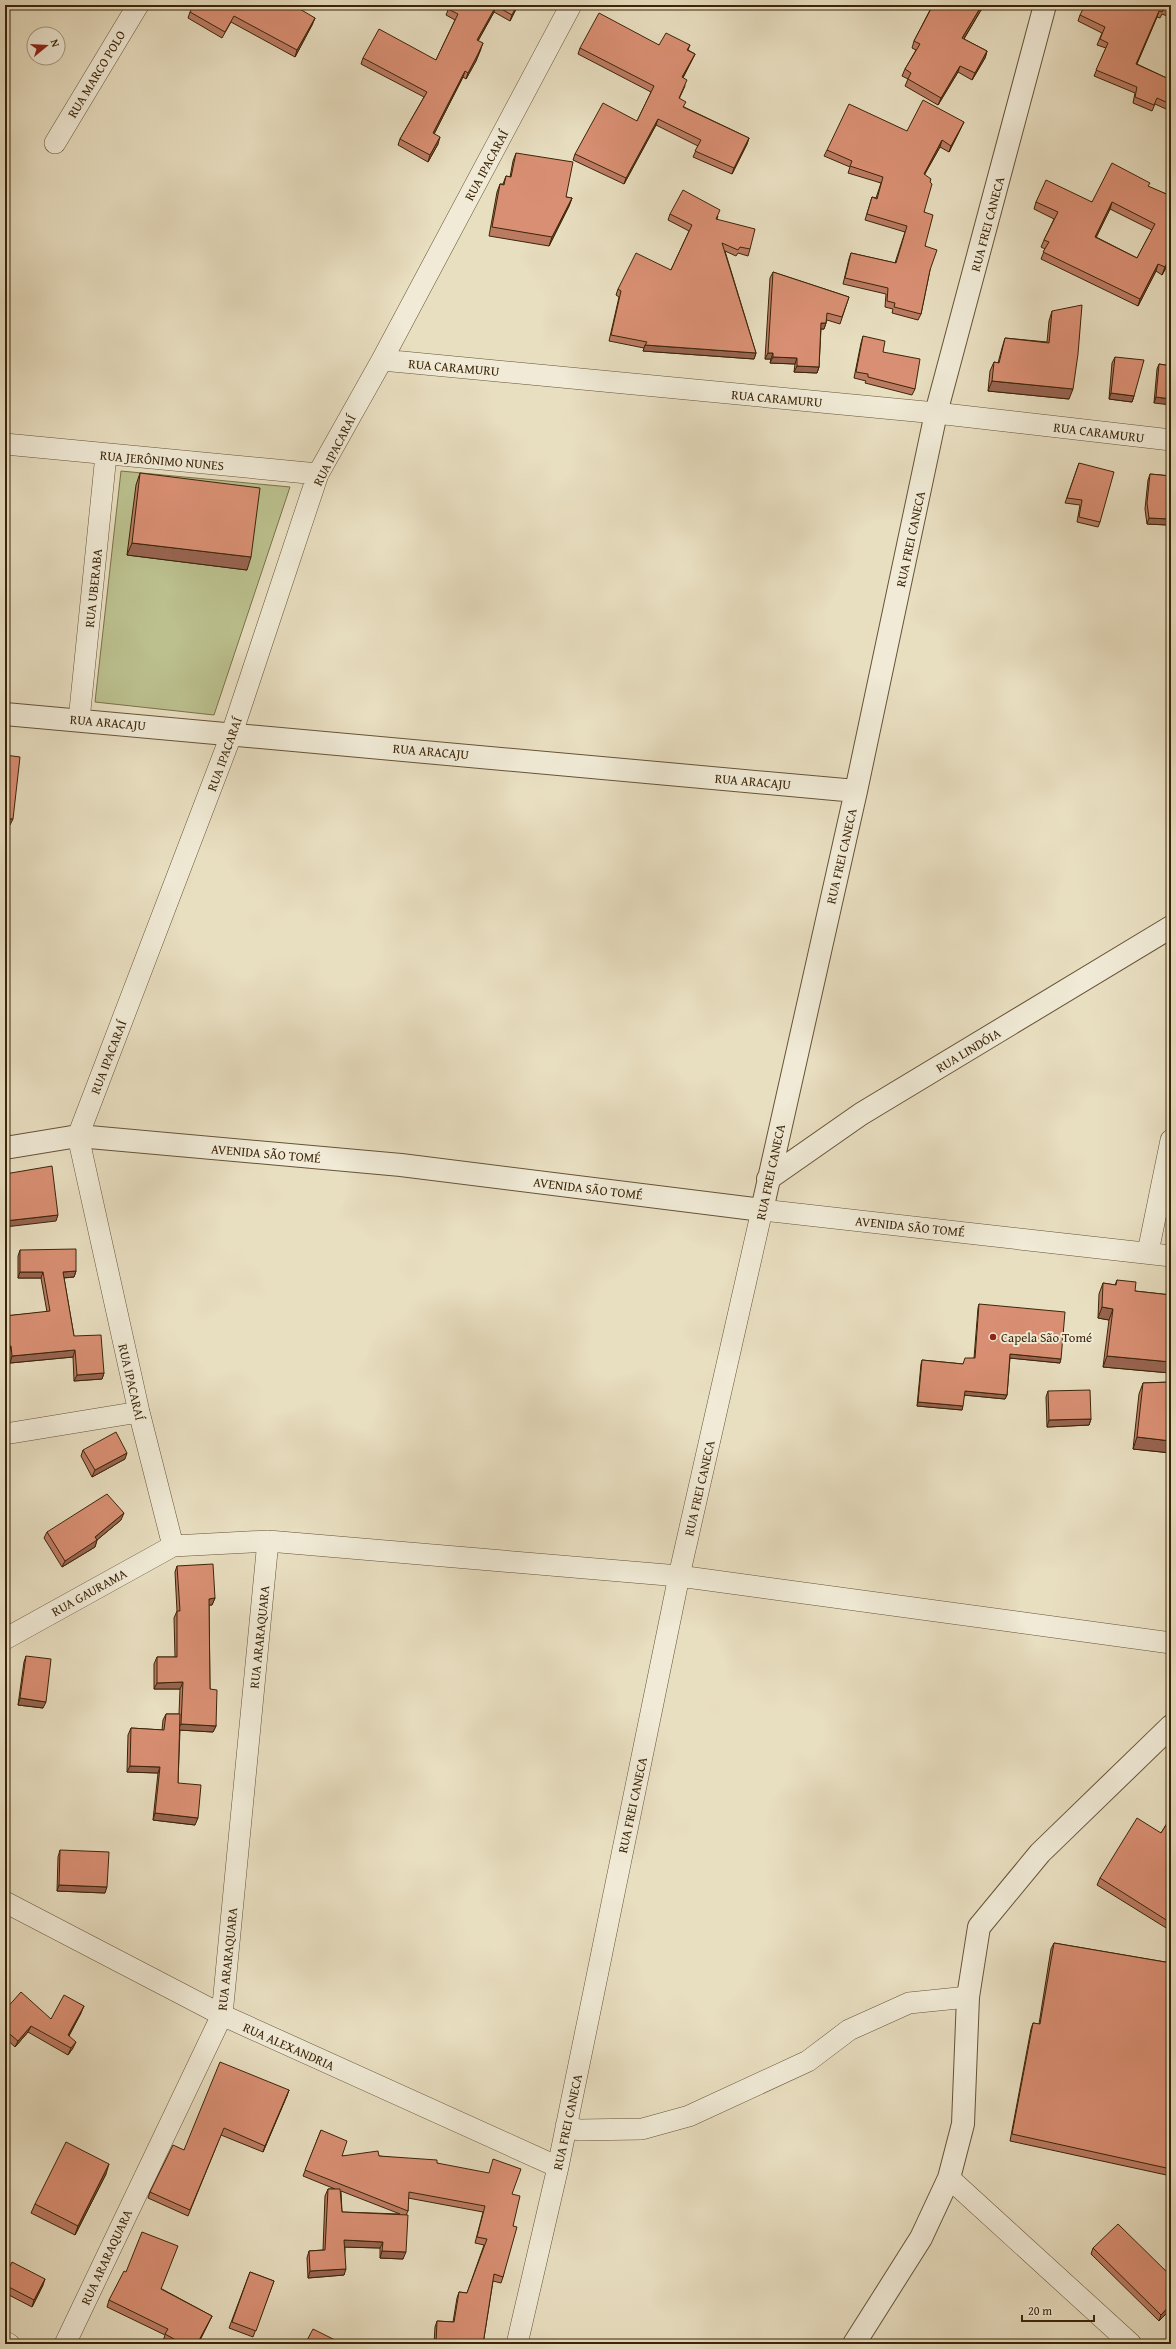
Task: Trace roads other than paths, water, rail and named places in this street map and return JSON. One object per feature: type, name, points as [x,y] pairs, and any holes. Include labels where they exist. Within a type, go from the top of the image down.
[{"type":"street","name":"RUA MARCO POLO","points":[[54,143],[138,5]]},
{"type":"street","name":"RUA IPACARAÍ","points":[[173,1546],[139,1412],[78,1136],[232,733],[318,474],[382,360],[571,5]]},
{"type":"street","name":"RUA FREI CANECA","points":[[517,2344],[558,2168],[679,1576],[856,790],[936,413],[1045,5]]},
{"type":"street","name":"RUA CARAMURU","points":[[382,360],[936,413],[1171,440]]},
{"type":"street","name":"RUA JERÔNIMO NUNES","points":[[5,444],[106,455],[318,474]]},
{"type":"street","name":"RUA UBERABA","points":[[79,720],[106,455]]},
{"type":"street","name":"RUA ARACAJU","points":[[5,714],[232,733],[856,790]]},
{"type":"street","name":"RUA LINDÓIA","points":[[768,1179],[862,1114],[1171,927]]},
{"type":"street","name":"AVENIDA SÃO TOMÉ","points":[[5,1148],[78,1136],[401,1165],[762,1210],[1148,1252],[1171,1256]]},
{"type":"street","points":[[1148,1252],[1171,1140]]},
{"type":"street","points":[[5,1434],[139,1412]]},
{"type":"street","points":[[173,1546],[268,1541],[679,1576],[1171,1643]]},
{"type":"street","name":"RUA ARARAQUARA","points":[[65,2344],[222,2015],[268,1541]]},
{"type":"street","name":"RUA GAURAMA","points":[[5,1639],[173,1546]]},
{"type":"street","points":[[854,2344],[921,2238],[949,2178],[963,2124],[968,1997],[979,1927],[1040,1853],[1171,1726]]},
{"type":"street","name":"RUA ALEXANDRIA","points":[[5,1902],[222,2015],[558,2168]]},
{"type":"street","points":[[566,2126],[579,2130],[642,2129],[689,2116],[808,2061],[849,2030],[909,2003],[968,1997]]},
{"type":"street","points":[[949,2178],[1131,2344]]},
{"type":"street","points":[[5,2342],[9,2344]]},
{"type":"place","name":"Capela São Tomé","points":[[993,1337]]}]
